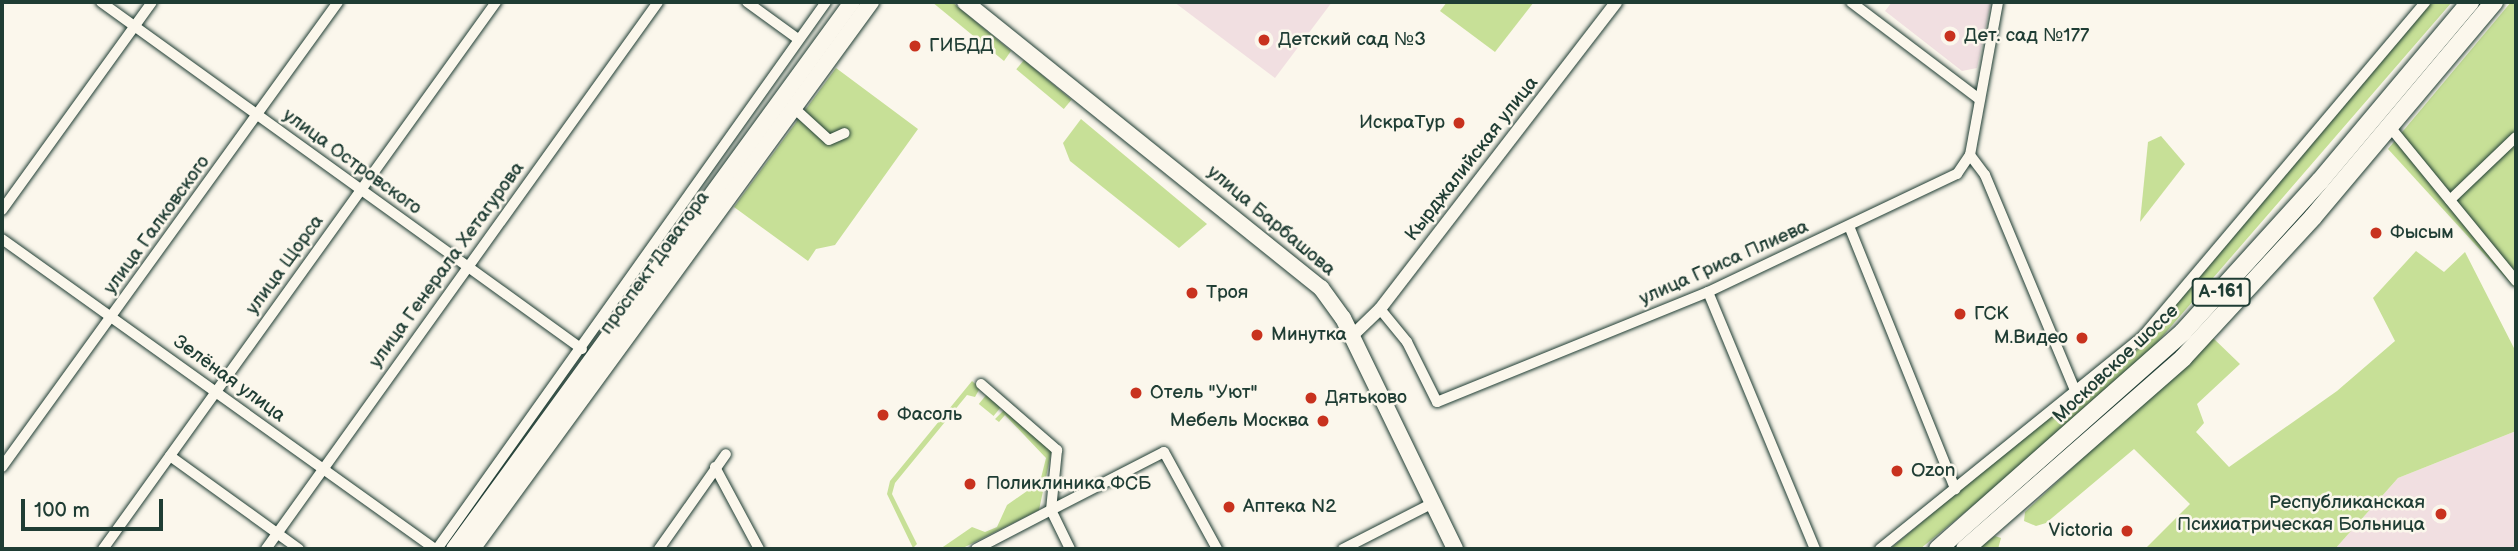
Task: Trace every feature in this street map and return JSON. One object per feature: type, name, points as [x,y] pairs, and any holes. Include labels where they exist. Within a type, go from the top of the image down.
[{"type":"highway","name":"Московское шоссе","points":[[1938,549],[2183,332],[2320,181],[2470,2]]},
{"type":"highway","name":"Московское шоссе","points":[[1965,549],[2183,359],[2390,127],[2494,2]]},
{"type":"main road","name":"проспект Доватора","points":[[454,549],[852,2]]},
{"type":"main road","name":"проспект Доватора","points":[[472,549],[871,2]]},
{"type":"main road","name":"улица Барбашова","points":[[965,2],[1296,265],[1321,288],[1352,336],[1455,549]]},
{"type":"street","name":"улица Островского","points":[[101,2],[582,349]]},
{"type":"street","points":[[2,210],[152,2]]},
{"type":"street","name":"улица Галковского","points":[[2,467],[338,2]]},
{"type":"street","name":"улица Щорса","points":[[103,549],[496,2]]},
{"type":"street","name":"улица Генерала Хетагурова","points":[[265,549],[658,2]]},
{"type":"street","points":[[747,2],[798,39]]},
{"type":"street","name":"проспект Доватора","points":[[436,549],[582,349],[826,2]]},
{"type":"street","name":"Кырджалийская улица","points":[[1352,336],[1380,309],[1616,2]]},
{"type":"street","points":[[1851,2],[1978,97]]},
{"type":"street","points":[[1998,2],[1978,97],[1970,155],[1985,175],[2075,390]]},
{"type":"street","points":[[1881,549],[2144,335],[2425,2]]},
{"type":"street","points":[[794,108],[830,140],[845,133]]},
{"type":"street","points":[[2390,127],[2516,281]]},
{"type":"street","points":[[2450,200],[2516,137]]},
{"type":"street","name":"улица Гриса Плиева","points":[[1380,309],[1408,342],[1437,402],[1708,292],[1957,174],[1970,155]]},
{"type":"street","points":[[1849,226],[1955,489]]},
{"type":"street","name":"Зелёная улица","points":[[2,239],[436,549]]},
{"type":"street","points":[[1708,292],[1815,549]]},
{"type":"street","points":[[981,384],[1057,450],[1051,510],[1070,549]]},
{"type":"street","points":[[2,445],[12,453]]},
{"type":"street","points":[[976,549],[1164,452],[1217,549]]},
{"type":"street","points":[[659,549],[726,454]]},
{"type":"street","points":[[170,456],[299,549]]},
{"type":"street","points":[[715,467],[759,549]]},
{"type":"street","points":[[1343,549],[1433,503]]},
{"type":"shaded area","name":"Детский сад №3","points":[[1174,2],[1332,2],[1275,78]]},
{"type":"shaded area","name":"Дет. сад №177","points":[[1892,2],[1991,2],[1977,68],[1962,71],[1885,11]]},
{"type":"shaded area","name":"Республиканская Психиатрическая Больница","points":[[2516,431],[2516,549],[2335,549],[2398,478]]},
{"type":"green space","points":[[932,2],[952,2],[1011,51],[1004,61]]},
{"type":"green space","points":[[1447,2],[1534,2],[1495,52],[1440,11]]},
{"type":"green space","points":[[2423,2],[2452,2],[2155,345],[2045,447],[1920,549],[1890,549],[2062,404],[2077,403],[2150,338],[2148,333]]},
{"type":"green space","points":[[2511,2],[2516,2],[2516,289],[2388,149]]},
{"type":"green space","points":[[1024,60],[1071,100],[1064,109],[1016,69]]},
{"type":"green space","points":[[836,68],[918,129],[835,245],[816,249],[808,261],[734,207]]},
{"type":"green space","points":[[1081,119],[1207,224],[1179,248],[1070,161],[1063,143]]},
{"type":"green space","points":[[2161,136],[2185,164],[2140,222],[2148,142]]},
{"type":"green space","points":[[2416,251],[2444,272],[2465,252],[2516,352],[2516,431],[2398,478],[2335,549],[2145,549],[2190,504],[2134,449],[2046,523],[2036,526],[2024,521],[2025,512],[2212,337],[2240,364],[2197,404],[2204,423],[2196,432],[2229,467],[2337,391],[2395,341],[2373,298]]},
{"type":"green space","points":[[972,381],[980,388],[975,397],[967,395],[895,483],[892,494],[917,544],[913,548],[887,494],[890,481]]},
{"type":"green space","points":[[987,394],[1002,406],[994,416],[979,404]]},
{"type":"green space","points":[[1005,409],[1052,449],[1039,510],[961,549],[940,549],[972,527],[985,532],[997,527],[1007,505],[1040,482],[1046,458],[1005,415],[999,422],[995,419]]},
{"type":"green space","points":[[1995,536],[2001,538],[1998,549],[1977,549]]},
{"type":"place","name":"Дет. сад №177","points":[[1950,36]]},
{"type":"place","name":"Детский сад №3","points":[[1264,40]]},
{"type":"place","name":"ГИБДД","points":[[915,46]]},
{"type":"place","name":"ИскраТур","points":[[1459,123]]},
{"type":"place","name":"Фысым","points":[[2376,233]]},
{"type":"place","name":"Троя","points":[[1192,293]]},
{"type":"place","name":"ГСК","points":[[1960,314]]},
{"type":"place","name":"Минутка","points":[[1257,335]]},
{"type":"place","name":"М.Видео","points":[[2082,338]]},
{"type":"place","name":"Отель \"Уют\"","points":[[1136,393]]},
{"type":"place","name":"Дятьково","points":[[1311,398]]},
{"type":"place","name":"Фасоль","points":[[883,415]]},
{"type":"place","name":"Мебель Москва","points":[[1323,421]]},
{"type":"place","name":"Ozon","points":[[1897,471]]},
{"type":"place","name":"Поликлиника ФСБ","points":[[970,484]]},
{"type":"place","name":"Аптека N2","points":[[1229,507]]},
{"type":"place","name":"Республиканская Психиатрическая Больница","points":[[2441,514]]},
{"type":"place","name":"Victoria","points":[[2127,531]]}]
